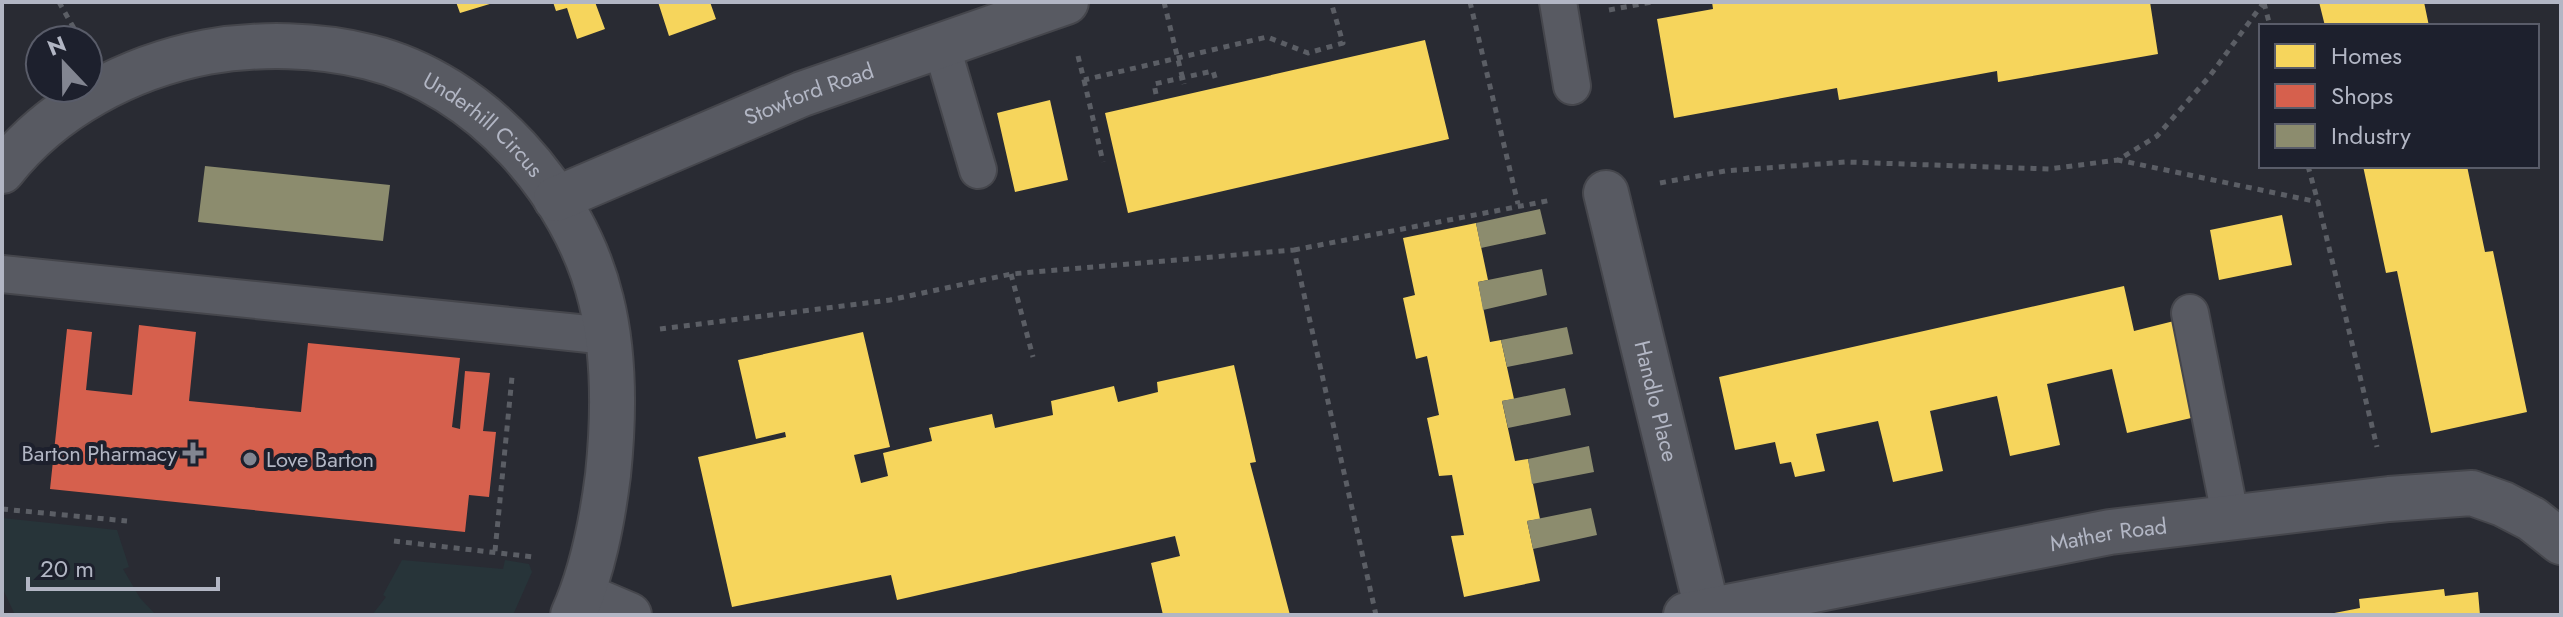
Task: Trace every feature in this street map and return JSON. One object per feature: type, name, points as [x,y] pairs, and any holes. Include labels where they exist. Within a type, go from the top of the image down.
[{"type":"street","name":"Stowford Road","points":[[556,199],[802,94],[1065,2]]},
{"type":"street","name":"Underhill Circus","points":[[2,171],[34,137],[106,85],[154,65],[225,49],[315,48],[371,57],[429,81],[482,116],[523,154],[556,199],[592,267],[608,336],[612,398],[610,457],[603,513],[578,605]]},
{"type":"street","name":"Handlo Place","points":[[1606,193],[1697,612]]},
{"type":"street","name":"Mather Road","points":[[1697,612],[1996,552],[2230,515],[2389,499],[2472,493],[2503,504],[2546,530]]},
{"type":"street","points":[[578,605],[629,615]]},
{"type":"lane","points":[[1558,2],[1572,86]]},
{"type":"lane","points":[[941,44],[978,170]]},
{"type":"lane","points":[[2,274],[608,336]]},
{"type":"lane","points":[[2190,313],[2230,515]]},
{"type":"path","points":[[59,2],[72,24]]},
{"type":"path","points":[[1065,2],[1103,162]]},
{"type":"path","points":[[1164,2],[1184,80]]},
{"type":"path","points":[[1084,80],[1267,37],[1308,53],[1343,43],[1331,2]]},
{"type":"path","points":[[1470,2],[1518,204]]},
{"type":"path","points":[[2264,2],[2270,24]]},
{"type":"path","points":[[2118,160],[2157,136],[2209,77],[2264,2]]},
{"type":"path","points":[[1156,94],[1154,84],[1184,80],[1213,71],[1216,81]]},
{"type":"path","points":[[608,336],[890,300],[1011,274],[1294,250],[1518,204],[1606,193],[1725,171],[1846,162],[2049,169],[2118,160],[2318,202]]},
{"type":"path","points":[[2309,168],[2389,499]]},
{"type":"path","points":[[1294,250],[1376,615]]},
{"type":"path","points":[[1011,274],[1033,357]]},
{"type":"path","points":[[394,541],[495,551],[517,327]]},
{"type":"path","points":[[2,509],[127,521]]},
{"type":"shaded area","points":[[2,518],[117,530],[129,567],[123,569],[140,598],[156,615],[15,615],[2,587]]},
{"type":"shaded area","points":[[402,560],[503,569],[505,560],[529,564],[532,572],[513,615],[372,615],[386,597],[383,595]]},
{"type":"building: Homes","points":[[456,2],[493,2],[493,3],[460,13]]},
{"type":"building: Homes","points":[[553,2],[595,2],[605,29],[577,39],[567,8],[556,11]]},
{"type":"building: Homes","points":[[658,2],[710,2],[716,19],[669,36]]},
{"type":"building: Homes","points":[[1712,2],[2150,2],[2158,54],[1998,82],[1997,71],[1839,100],[1837,88],[1674,118],[1657,19],[1713,9]]},
{"type":"building: Homes","points":[[2319,2],[2424,2],[2429,24],[2324,24]]},
{"type":"building: Homes","points":[[1425,40],[1449,139],[1128,213],[1105,113]]},
{"type":"building: Homes","points":[[1050,100],[1068,180],[1015,192],[997,113]]},
{"type":"building: Homes","points":[[2363,168],[2467,168],[2485,252],[2493,251],[2527,412],[2431,433],[2397,271],[2386,273]]},
{"type":"building: Homes","points":[[2282,215],[2292,265],[2219,280],[2210,230]]},
{"type":"building: Homes","points":[[1476,223],[1488,280],[1478,282],[1490,342],[1501,340],[1514,399],[1502,401],[1515,461],[1528,459],[1540,519],[1527,521],[1540,581],[1464,597],[1451,536],[1464,535],[1452,475],[1439,476],[1427,418],[1439,415],[1427,356],[1416,359],[1403,298],[1415,295],[1403,238]]},
{"type":"building: Homes","points":[[2124,286],[2134,331],[2182,319],[2204,415],[2127,433],[2112,369],[2047,384],[2060,445],[2010,456],[1997,396],[1930,411],[1943,471],[1893,482],[1878,421],[1816,434],[1825,471],[1795,477],[1791,462],[1780,464],[1775,442],[1735,450],[1719,377]]},
{"type":"building: Homes","points":[[863,332],[890,447],[854,455],[861,483],[888,476],[883,453],[932,441],[929,428],[992,414],[995,428],[1053,415],[1051,401],[1114,386],[1118,402],[1158,392],[1157,382],[1234,365],[1256,462],[1250,463],[1290,615],[1163,615],[1151,563],[1180,556],[1175,536],[897,600],[891,575],[732,607],[698,457],[786,437],[785,432],[756,439],[738,360]]},
{"type":"building: Homes","points":[[2444,589],[2445,596],[2478,592],[2480,615],[2324,615],[2360,608],[2359,599]]},
{"type":"building: Shops","points":[[139,325],[196,332],[189,401],[301,412],[308,343],[460,358],[452,427],[460,429],[465,371],[490,373],[483,431],[496,432],[489,497],[469,495],[465,532],[50,489],[67,329],[92,332],[86,390],[132,395]]},
{"type":"building: Industry","points":[[205,166],[390,185],[383,241],[198,222]]},
{"type":"building: Industry","points":[[1540,209],[1546,234],[1481,248],[1476,223]]},
{"type":"building: Industry","points":[[1542,269],[1547,295],[1483,310],[1478,282]]},
{"type":"building: Industry","points":[[1567,327],[1573,354],[1507,367],[1501,340]]},
{"type":"building: Industry","points":[[1565,388],[1571,415],[1508,428],[1502,401]]},
{"type":"building: Industry","points":[[1589,446],[1594,472],[1532,484],[1528,459]]},
{"type":"building: Industry","points":[[1591,508],[1597,535],[1533,549],[1527,521]]},
{"type":"place","name":"Barton Pharmacy","points":[[193,453]]},
{"type":"place","name":"Love Barton","points":[[250,459]]}]
